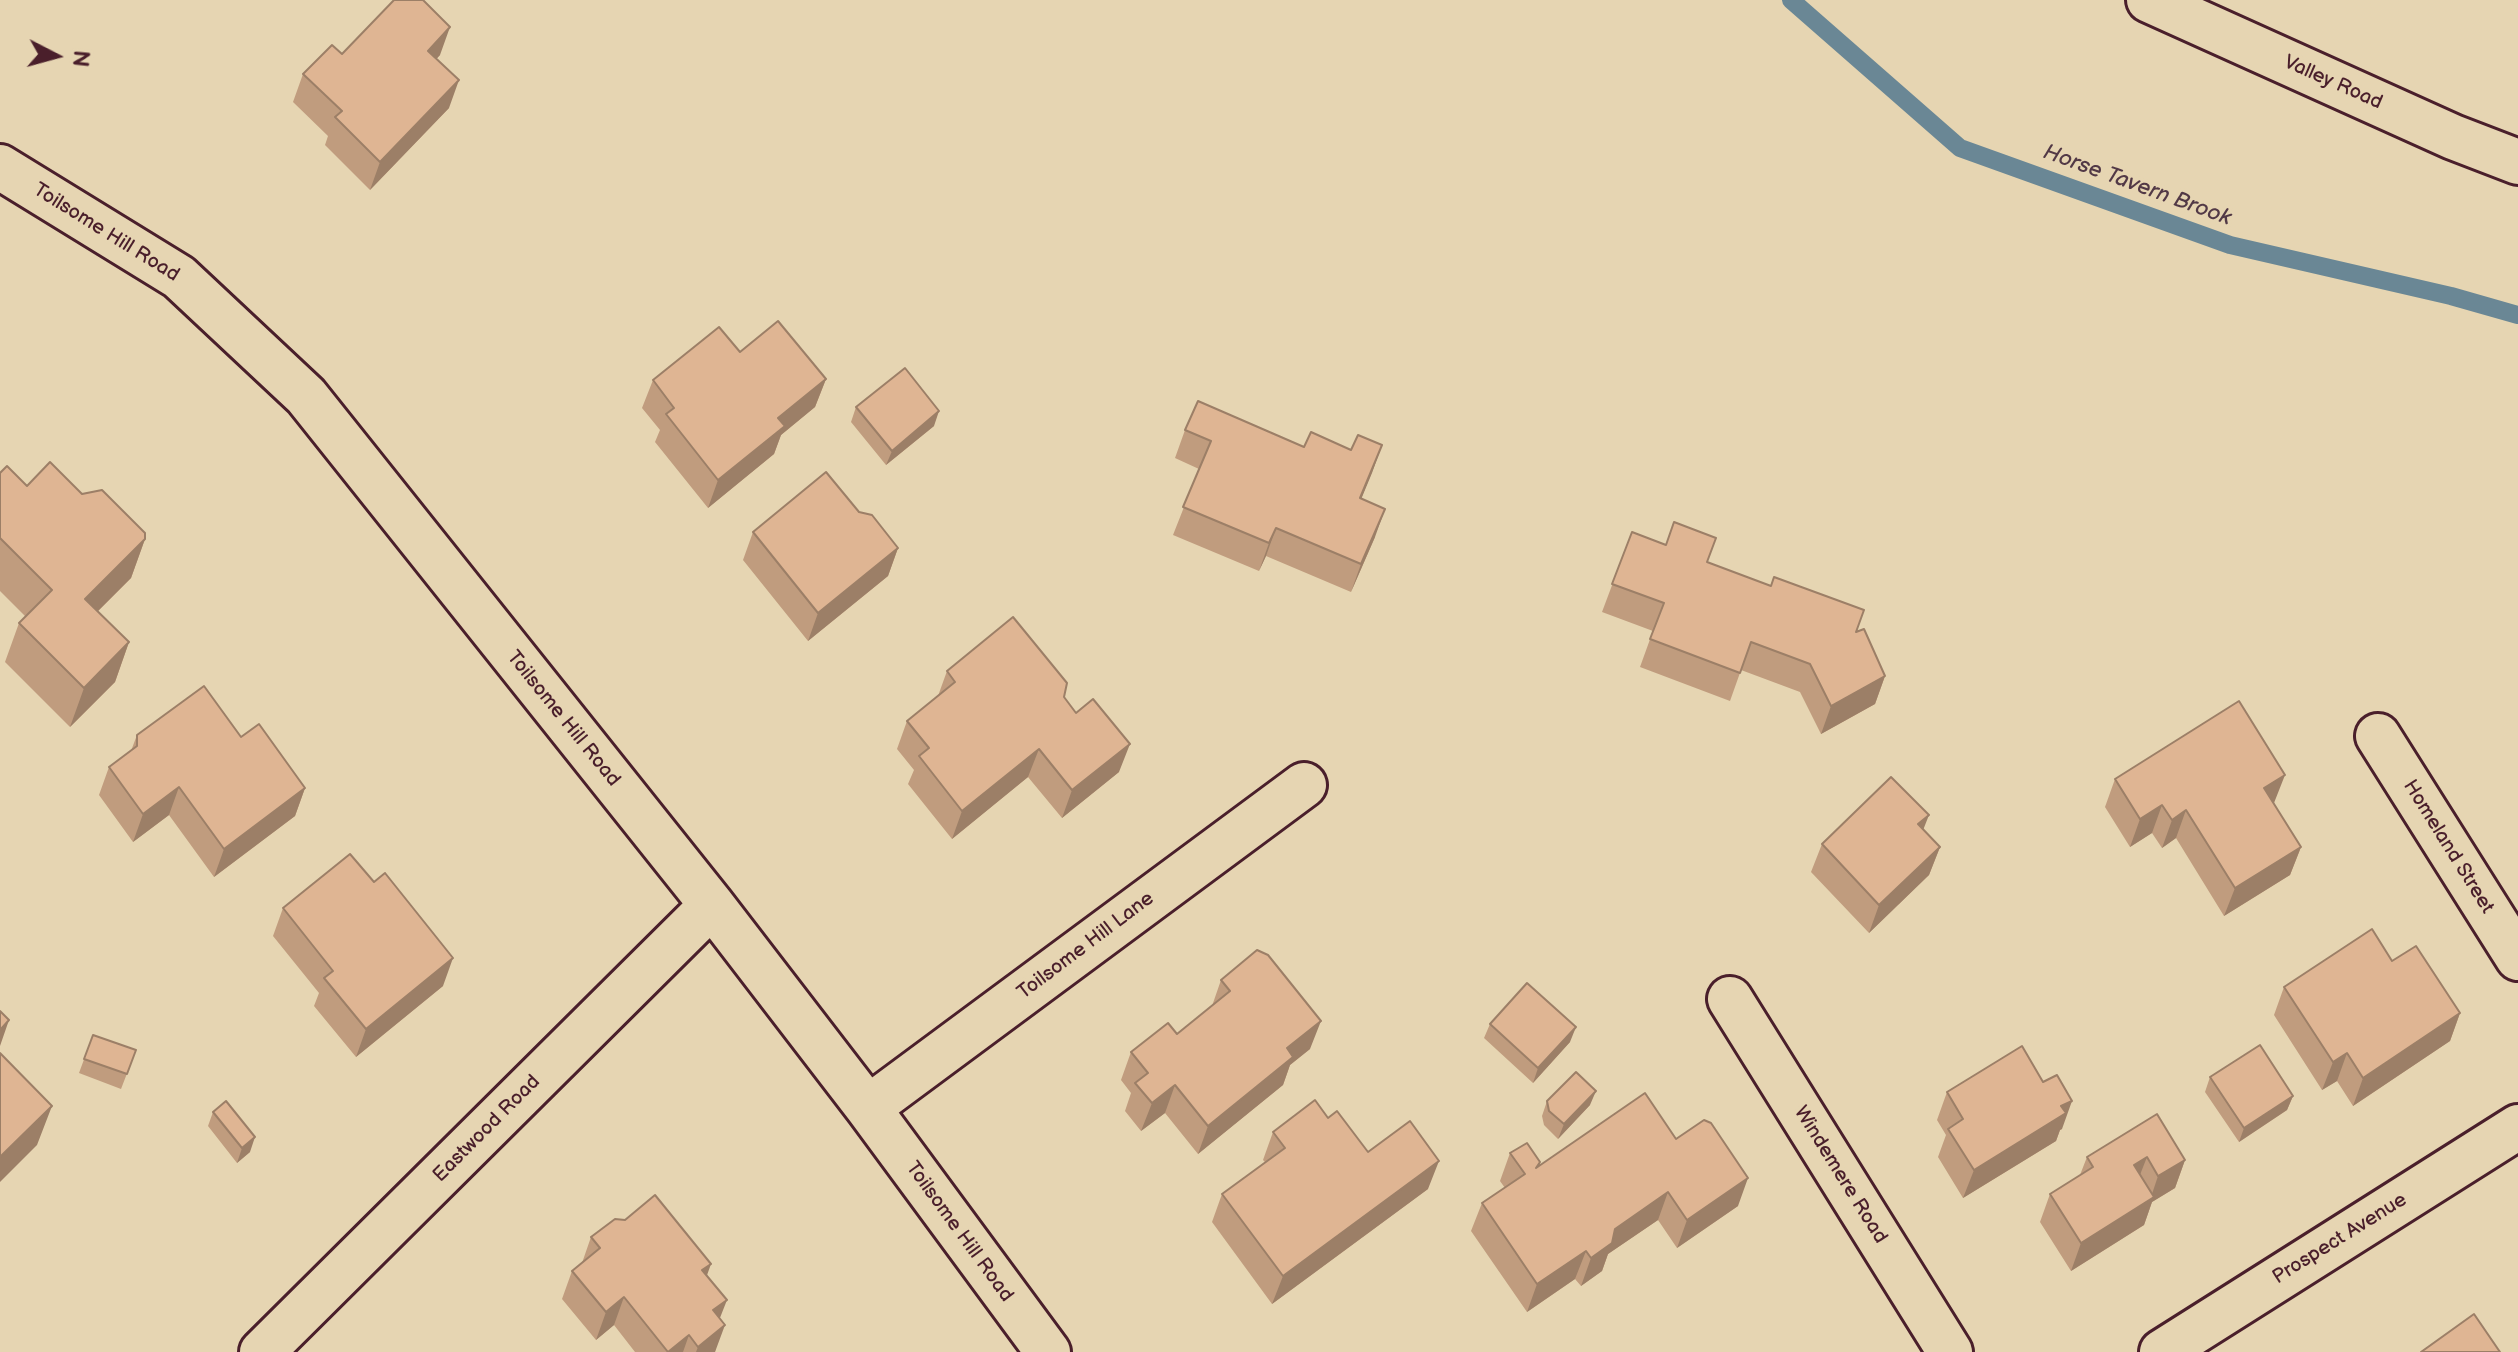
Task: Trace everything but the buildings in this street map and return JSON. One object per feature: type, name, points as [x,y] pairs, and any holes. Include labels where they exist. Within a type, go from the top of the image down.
[{"type":"street","name":"Valley Road","points":[[2149,0],[2453,137],[2518,162]]},
{"type":"street","name":"Toilsome Hill Road","points":[[0,167],[179,277],[306,396],[712,905],[868,1108],[1048,1352]]},
{"type":"street","name":"Homeland Street","points":[[2378,736],[2518,958]]},
{"type":"street","name":"Toilsome Hill Lane","points":[[868,1108],[1304,785]]},
{"type":"street","name":"Eastwood Road","points":[[262,1352],[712,905]]},
{"type":"street","name":"Windemere Road","points":[[1730,999],[1950,1352]]},
{"type":"street","name":"Prospect Avenue","points":[[2162,1352],[2518,1127]]},
{"type":"waterway","name":"Horse Tavern Brook","points":[[1791,0],[1960,148],[2230,245],[2451,296],[2518,315]]}]
